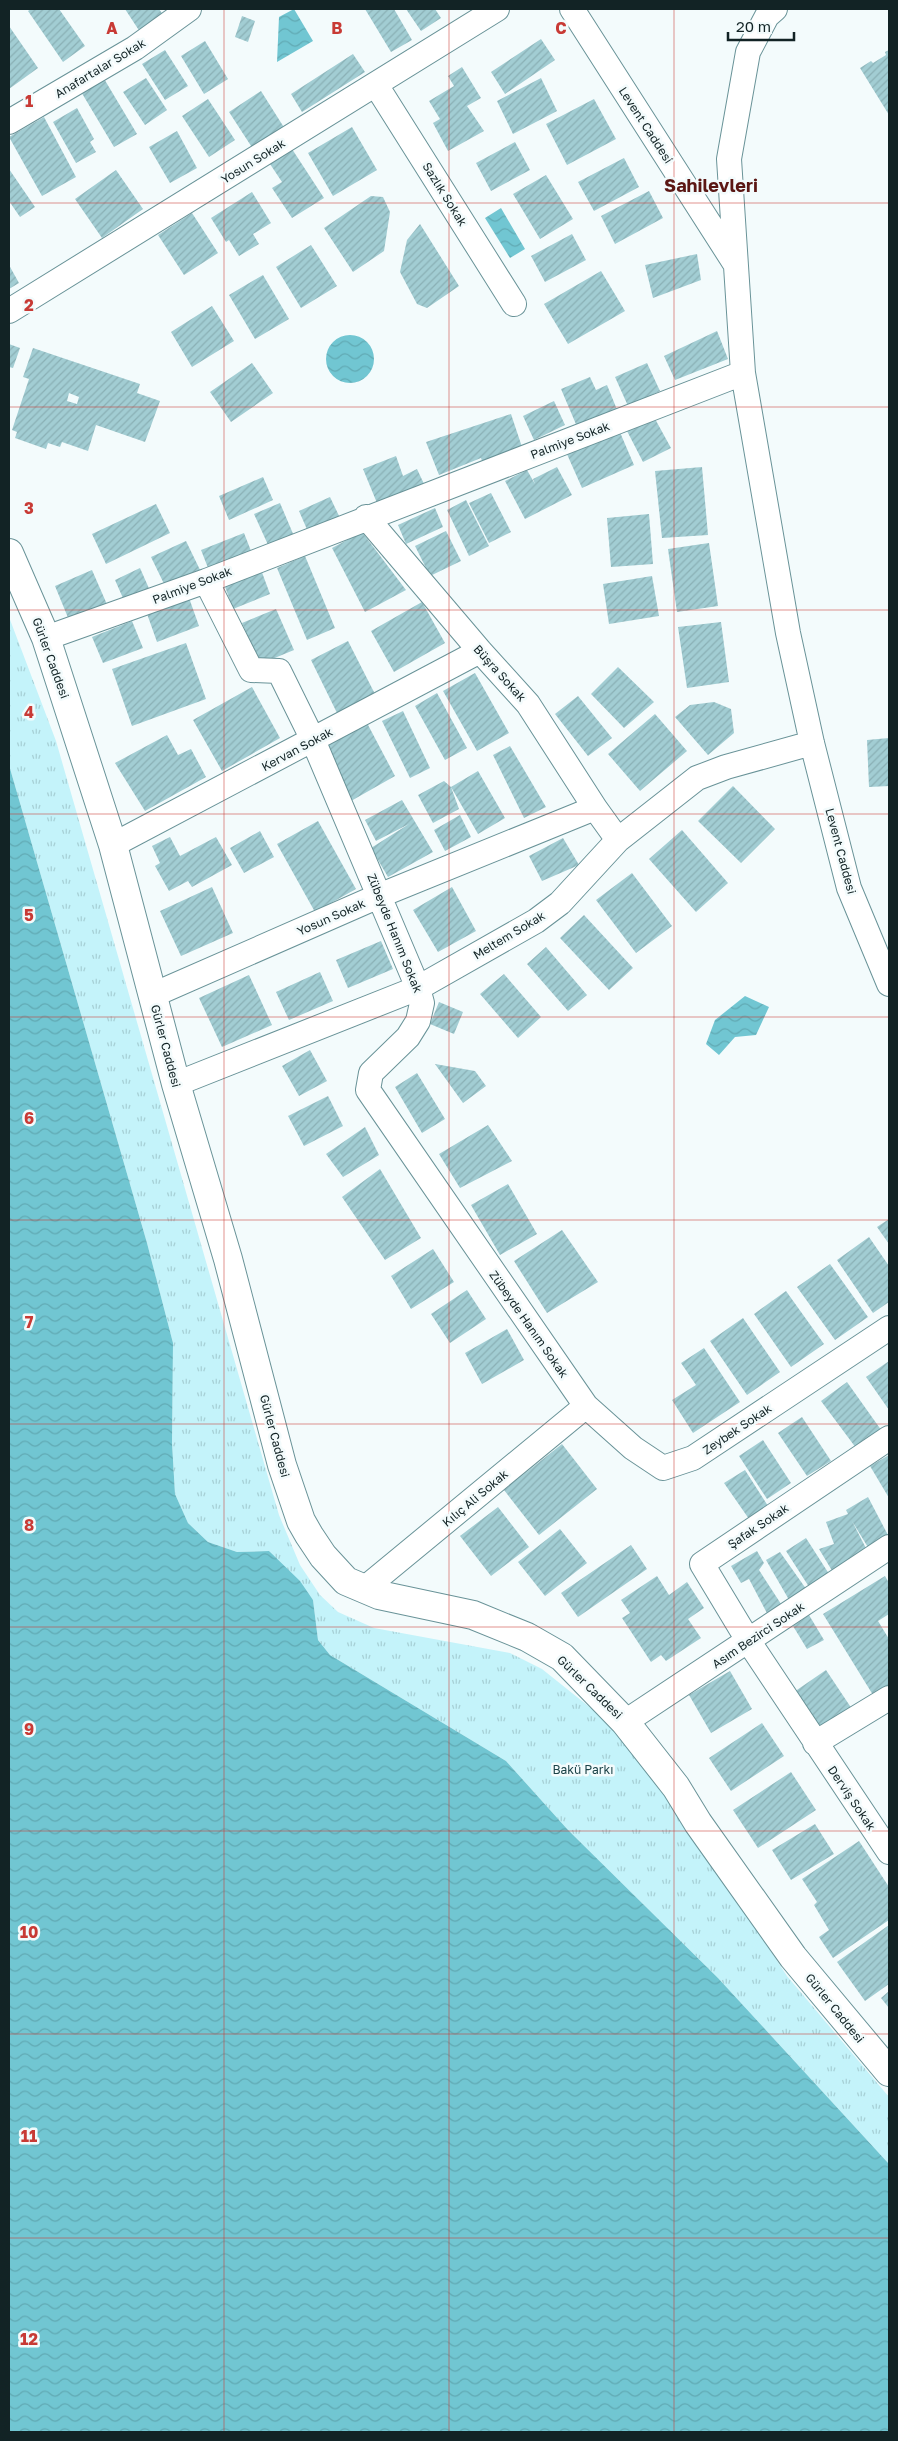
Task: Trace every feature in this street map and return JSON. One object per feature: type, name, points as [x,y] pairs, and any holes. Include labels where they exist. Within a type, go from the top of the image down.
[{"type":"street","name":"Anafartalar Sokak","points":[[9,122],[135,48],[189,9]]},
{"type":"street","name":"Yosun Sokak","points":[[9,311],[497,9]]},
{"type":"street","name":"Levent Caddesi","points":[[572,9],[736,266]]},
{"type":"street","points":[[743,373],[729,159],[748,52],[768,16],[775,9]]},
{"type":"street","name":"Sazlık Sokak","points":[[376,85],[514,304]]},
{"type":"street","name":"Levent Caddesi","points":[[743,373],[788,633],[812,743],[849,888],[889,984]]},
{"type":"street","name":"Palmiye Sokak","points":[[46,638],[206,581],[366,517],[424,497],[743,373]]},
{"type":"street","name":"Büşra Sokak","points":[[366,517],[480,652],[528,704],[595,808],[618,840]]},
{"type":"street","name":"Gürler Caddesi","points":[[9,552],[46,638],[113,845],[176,1084],[228,1259],[282,1466],[301,1521],[323,1556],[346,1580],[378,1595],[473,1615],[527,1637],[562,1657],[625,1722],[676,1787],[698,1823],[793,1957],[889,2072]]},
{"type":"street","name":"Zübeyde Hanım Sokak","points":[[206,581],[251,670],[279,672],[313,740],[381,895],[418,988],[422,1003],[418,1021],[408,1037],[371,1073],[368,1090],[586,1406]]},
{"type":"street","name":"Kervan Sokak","points":[[113,845],[480,652]]},
{"type":"street","name":"Meltem Sokak","points":[[176,1084],[418,988],[536,921],[560,903],[618,840],[697,778],[726,767],[812,743]]},
{"type":"street","name":"Yosun Sokak","points":[[153,995],[381,895],[595,808]]},
{"type":"street","name":"Zeybek Sokak","points":[[586,1406],[633,1448],[663,1468],[693,1458],[889,1328]]},
{"type":"street","name":"Kılıç Ali Sokak","points":[[364,1589],[586,1406]]},
{"type":"street","name":"Şafak Sokak","points":[[749,1642],[702,1564],[889,1438]]},
{"type":"street","name":"Asım Bezirci Sokak","points":[[625,1722],[749,1642],[889,1547]]},
{"type":"street","name":"Derviş Sokak","points":[[749,1642],[889,1852]]},
{"type":"street","points":[[815,1743],[889,1698]]},
{"type":"green space","name":"Bakü Parkı","points":[[9,617],[56,741],[279,1515],[300,1565],[320,1595],[338,1612],[374,1628],[510,1653],[542,1669],[617,1729],[660,1783],[787,1976],[889,2097],[889,2164],[718,1978],[568,1830],[506,1761],[330,1655],[318,1640],[313,1600],[269,1551],[237,1552],[208,1542],[188,1523],[175,1494],[172,1443],[173,1343],[147,1243],[9,765]]},
{"type":"water","points":[[294,9],[313,41],[277,62],[279,17]]},
{"type":"water","points":[[501,208],[525,249],[510,258],[485,218]]},
{"type":"water","points":[[345,335],[355,335],[367,342],[374,354],[374,364],[367,376],[355,383],[345,383],[337,379],[330,372],[326,364],[326,354],[330,346],[337,339]]},
{"type":"water","points":[[9,765],[147,1243],[173,1343],[172,1443],[175,1494],[188,1523],[208,1542],[237,1552],[269,1551],[300,1581],[313,1600],[318,1640],[330,1655],[506,1761],[568,1830],[718,1978],[889,2164],[889,2432],[9,2432]]},
{"type":"water","points":[[745,996],[769,1007],[756,1035],[735,1037],[719,1055],[706,1044],[715,1020]]},
{"type":"building","points":[[31,9],[59,9],[85,46],[63,62],[28,11]]},
{"type":"building","points":[[125,9],[159,9],[166,19],[142,35]]},
{"type":"building","points":[[365,9],[394,9],[412,40],[391,52]]},
{"type":"building","points":[[406,9],[435,9],[441,18],[421,31]]},
{"type":"building","points":[[242,16],[255,21],[248,42],[235,37]]},
{"type":"building","points":[[9,26],[38,68],[9,89]]},
{"type":"building","points":[[541,39],[555,60],[505,94],[491,72]]},
{"type":"building","points":[[205,41],[228,79],[204,94],[181,56]]},
{"type":"building","points":[[165,50],[188,86],[165,100],[142,64]]},
{"type":"building","points":[[889,50],[889,115],[860,68],[886,55],[885,52]]},
{"type":"building","points":[[353,54],[365,72],[302,112],[291,94]]},
{"type":"building","points":[[462,67],[481,98],[467,106],[484,131],[448,151],[433,123],[440,119],[429,101],[454,86],[448,76]]},
{"type":"building","points":[[103,77],[137,134],[114,147],[80,90]]},
{"type":"building","points":[[146,78],[167,110],[145,125],[123,92]]},
{"type":"building","points":[[541,78],[557,111],[513,134],[497,101]]},
{"type":"building","points":[[261,91],[285,129],[253,149],[229,112]]},
{"type":"building","points":[[208,99],[235,140],[209,157],[182,116]]},
{"type":"building","points":[[594,99],[616,139],[567,165],[546,124]]},
{"type":"building","points":[[77,108],[94,139],[90,142],[96,152],[76,163],[53,122]]},
{"type":"building","points":[[44,117],[76,177],[42,196],[9,137]]},
{"type":"building","points":[[352,127],[377,170],[333,196],[308,153]]},
{"type":"building","points":[[177,131],[197,168],[170,183],[149,147]]},
{"type":"building","points":[[515,142],[530,170],[491,191],[476,163]]},
{"type":"building","points":[[292,149],[324,198],[292,218],[272,188],[282,182],[270,164]]},
{"type":"building","points":[[624,158],[639,187],[594,211],[578,182]]},
{"type":"building","points":[[9,169],[35,207],[20,217],[9,201]]},
{"type":"building","points":[[116,170],[143,209],[102,238],[75,199]]},
{"type":"building","points":[[546,175],[573,219],[540,239],[513,194]]},
{"type":"building","points":[[649,191],[663,218],[615,244],[601,216]]},
{"type":"building","points":[[252,192],[271,223],[253,234],[259,244],[239,256],[229,240],[226,242],[211,218]]},
{"type":"building","points":[[371,196],[383,197],[390,212],[384,251],[353,272],[324,228]]},
{"type":"building","points":[[192,213],[218,253],[184,275],[158,235]]},
{"type":"building","points":[[420,224],[459,286],[427,308],[417,304],[400,272],[407,240]]},
{"type":"building","points":[[572,234],[586,260],[545,282],[531,256]]},
{"type":"building","points":[[311,245],[337,286],[301,308],[276,267]]},
{"type":"building","points":[[697,254],[701,280],[653,298],[645,265]]},
{"type":"building","points":[[9,265],[19,283],[9,289]]},
{"type":"building","points":[[601,271],[625,311],[568,344],[544,304]]},
{"type":"building","points":[[263,275],[289,319],[255,339],[229,295]]},
{"type":"building","points":[[212,306],[234,341],[192,367],[171,332]]},
{"type":"building","points":[[717,331],[728,359],[675,380],[664,356]]},
{"type":"building","points":[[9,344],[20,348],[13,368],[9,367]]},
{"type":"building","points":[[33,348],[140,384],[137,393],[160,401],[145,442],[96,425],[88,451],[62,442],[60,447],[48,443],[46,449],[15,438],[17,432],[12,430],[29,379],[23,377]],"holes":[[[69,393],[79,397],[77,404],[67,401]]]},
{"type":"building","points":[[252,363],[273,393],[231,422],[210,392]]},
{"type":"building","points":[[647,363],[660,391],[628,406],[615,377]]},
{"type":"building","points":[[590,377],[596,390],[607,385],[618,412],[578,429],[561,389]]},
{"type":"building","points":[[554,401],[565,425],[534,440],[523,416]]},
{"type":"building","points":[[511,414],[523,450],[483,464],[481,458],[439,475],[426,442]]},
{"type":"building","points":[[654,417],[671,448],[643,462],[627,431]]},
{"type":"building","points":[[619,430],[634,465],[582,488],[566,452]]},
{"type":"building","points":[[396,456],[403,476],[417,469],[425,486],[377,503],[363,469]]},
{"type":"building","points":[[557,467],[572,495],[525,519],[505,481],[527,470],[535,484],[533,479]]},
{"type":"building","points":[[702,467],[708,535],[662,538],[655,471]]},
{"type":"building","points":[[263,477],[273,500],[229,520],[219,496]]},
{"type":"building","points":[[491,493],[511,532],[489,543],[469,503]]},
{"type":"building","points":[[330,497],[341,520],[309,534],[299,511]]},
{"type":"building","points":[[466,500],[489,546],[469,556],[447,510]]},
{"type":"building","points":[[280,503],[294,536],[269,547],[254,514]]},
{"type":"building","points":[[156,504],[170,533],[106,564],[92,534]]},
{"type":"building","points":[[435,508],[443,527],[406,544],[398,525]]},
{"type":"building","points":[[649,514],[653,564],[611,567],[607,518]]},
{"type":"building","points":[[446,531],[461,561],[430,576],[415,546]]},
{"type":"building","points":[[362,532],[406,590],[365,612],[332,548]]},
{"type":"building","points":[[244,533],[253,556],[210,573],[201,550]]},
{"type":"building","points":[[186,541],[202,574],[167,590],[151,557]]},
{"type":"building","points":[[709,543],[718,606],[677,612],[668,549]]},
{"type":"building","points":[[305,556],[335,628],[307,640],[277,568]]},
{"type":"building","points":[[260,567],[270,594],[233,609],[223,581]]},
{"type":"building","points":[[140,568],[151,593],[126,605],[115,580]]},
{"type":"building","points":[[92,570],[109,609],[71,625],[55,586]]},
{"type":"building","points":[[652,576],[659,616],[609,624],[603,584]]},
{"type":"building","points":[[188,595],[199,626],[157,642],[146,611]]},
{"type":"building","points":[[422,602],[445,643],[394,672],[371,631]]},
{"type":"building","points":[[276,609],[294,650],[260,664],[242,623]]},
{"type":"building","points":[[132,621],[143,648],[103,663],[92,637]]},
{"type":"building","points":[[721,622],[729,682],[687,688],[678,627]]},
{"type":"building","points":[[348,641],[375,694],[337,713],[311,660]]},
{"type":"building","points":[[186,643],[206,699],[132,726],[112,669]]},
{"type":"building","points":[[618,667],[654,702],[624,728],[591,694]]},
{"type":"building","points":[[475,673],[509,733],[477,751],[443,691]]},
{"type":"building","points":[[252,687],[280,738],[222,771],[193,720]]},
{"type":"building","points":[[437,693],[467,748],[445,760],[415,706]]},
{"type":"building","points":[[578,696],[612,738],[588,756],[555,714]]},
{"type":"building","points":[[714,702],[731,709],[734,733],[708,755],[675,717],[690,705]]},
{"type":"building","points":[[403,711],[430,768],[410,778],[382,721]]},
{"type":"building","points":[[655,714],[687,751],[640,791],[608,754]]},
{"type":"building","points":[[367,723],[395,776],[351,801],[325,746]]},
{"type":"building","points":[[167,735],[178,755],[191,749],[206,777],[145,811],[115,763]]},
{"type":"building","points":[[889,738],[889,786],[869,787],[867,740]]},
{"type":"building","points":[[510,746],[546,807],[524,818],[493,755]]},
{"type":"building","points":[[478,771],[505,818],[478,834],[451,787]]},
{"type":"building","points":[[444,781],[451,787],[459,809],[433,823],[418,795]]},
{"type":"building","points":[[733,786],[775,829],[741,863],[698,821]]},
{"type":"building","points":[[402,800],[433,852],[388,877],[371,848],[409,824],[376,841],[365,820]]},
{"type":"building","points":[[460,815],[471,837],[445,851],[434,830]]},
{"type":"building","points":[[318,821],[356,889],[315,912],[277,844]]},
{"type":"building","points":[[682,830],[728,883],[696,912],[649,859]]},
{"type":"building","points":[[260,831],[274,857],[244,873],[230,848]]},
{"type":"building","points":[[170,837],[180,856],[216,837],[232,865],[192,887],[188,881],[169,891],[155,866],[160,863],[152,846]]},
{"type":"building","points":[[563,838],[579,865],[542,881],[529,856]]},
{"type":"building","points":[[632,873],[672,926],[636,953],[596,900]]},
{"type":"building","points":[[212,887],[233,933],[181,956],[160,911]]},
{"type":"building","points":[[452,887],[476,931],[438,952],[413,910]]},
{"type":"building","points":[[584,915],[633,968],[609,990],[560,938]]},
{"type":"building","points":[[381,941],[393,969],[348,988],[336,960]]},
{"type":"building","points":[[546,947],[587,995],[568,1011],[527,964]]},
{"type":"building","points":[[320,972],[333,1001],[289,1020],[276,992]]},
{"type":"building","points":[[504,974],[541,1017],[518,1038],[480,994]]},
{"type":"building","points":[[249,975],[272,1025],[222,1047],[199,998]]},
{"type":"building","points":[[439,1002],[463,1012],[454,1034],[430,1024]]},
{"type":"building","points":[[310,1050],[327,1081],[299,1096],[282,1066]]},
{"type":"building","points":[[435,1064],[475,1071],[486,1086],[463,1103]]},
{"type":"building","points":[[417,1073],[445,1119],[422,1133],[395,1087]]},
{"type":"building","points":[[328,1096],[343,1126],[304,1146],[288,1116]]},
{"type":"building","points":[[488,1125],[512,1161],[460,1188],[439,1154]]},
{"type":"building","points":[[365,1127],[379,1155],[343,1177],[326,1154]]},
{"type":"building","points":[[380,1169],[421,1238],[385,1260],[342,1197]]},
{"type":"building","points":[[508,1184],[537,1234],[500,1255],[471,1205]]},
{"type":"building","points":[[889,1219],[889,1244],[877,1227]]},
{"type":"building","points":[[562,1230],[598,1282],[547,1313],[514,1261]]},
{"type":"building","points":[[869,1237],[889,1266],[889,1302],[873,1313],[837,1260]]},
{"type":"building","points":[[433,1249],[454,1282],[411,1309],[391,1276]]},
{"type":"building","points":[[830,1264],[868,1317],[835,1340],[797,1287]]},
{"type":"building","points":[[467,1290],[486,1319],[450,1343],[431,1314]]},
{"type":"building","points":[[786,1291],[824,1344],[791,1367],[754,1314]]},
{"type":"building","points":[[743,1318],[780,1372],[747,1395],[710,1341]]},
{"type":"building","points":[[507,1329],[524,1360],[482,1384],[465,1353]]},
{"type":"building","points":[[704,1348],[740,1402],[693,1433],[672,1400],[696,1385],[681,1363]]},
{"type":"building","points":[[889,1361],[889,1410],[866,1377]]},
{"type":"building","points":[[847,1382],[884,1434],[859,1452],[821,1401]]},
{"type":"building","points":[[802,1417],[831,1461],[807,1476],[778,1433]]},
{"type":"building","points":[[763,1440],[791,1483],[767,1499],[739,1456]]},
{"type":"building","points":[[562,1444],[597,1489],[539,1535],[504,1490]]},
{"type":"building","points":[[889,1455],[889,1498],[870,1466]]},
{"type":"building","points":[[745,1470],[768,1506],[749,1519],[724,1483]]},
{"type":"building","points":[[868,1497],[889,1537],[869,1549],[852,1521],[870,1556],[834,1574],[819,1549],[834,1544],[826,1522],[848,1514],[846,1510]]},
{"type":"building","points":[[498,1507],[529,1547],[491,1576],[460,1536]]},
{"type":"building","points":[[560,1529],[587,1563],[545,1596],[518,1562]]},
{"type":"building","points":[[806,1538],[831,1577],[811,1590],[786,1551]]},
{"type":"building","points":[[631,1545],[647,1569],[578,1617],[561,1593]]},
{"type":"building","points":[[757,1551],[764,1563],[759,1570],[783,1607],[770,1619],[749,1579],[741,1583],[731,1566]]},
{"type":"building","points":[[780,1552],[809,1593],[792,1605],[766,1560]]},
{"type":"building","points":[[657,1576],[669,1595],[687,1582],[704,1608],[688,1619],[701,1638],[666,1661],[661,1655],[651,1662],[622,1618],[630,1613],[621,1600]]},
{"type":"building","points":[[885,1576],[889,1583],[889,1614],[878,1621],[889,1639],[889,1685],[873,1695],[823,1614]]},
{"type":"building","points":[[809,1615],[824,1640],[807,1649],[793,1626]]},
{"type":"building","points":[[826,1670],[852,1709],[820,1730],[794,1692]]},
{"type":"building","points":[[730,1671],[752,1709],[711,1733],[689,1695]]},
{"type":"building","points":[[762,1723],[784,1756],[731,1791],[709,1758]]},
{"type":"building","points":[[791,1772],[816,1810],[758,1848],[733,1810]]},
{"type":"building","points":[[815,1824],[834,1854],[791,1880],[772,1850]]},
{"type":"building","points":[[859,1841],[889,1887],[889,1920],[833,1958],[819,1937],[829,1930],[814,1905],[817,1902],[802,1879]]},
{"type":"building","points":[[889,1925],[889,1984],[865,2001],[837,1962]]},
{"type":"building","points":[[889,1991],[889,2008],[881,1998]]},
{"type":"district","name":"Sahilevleri","points":[[711,185]]}]
